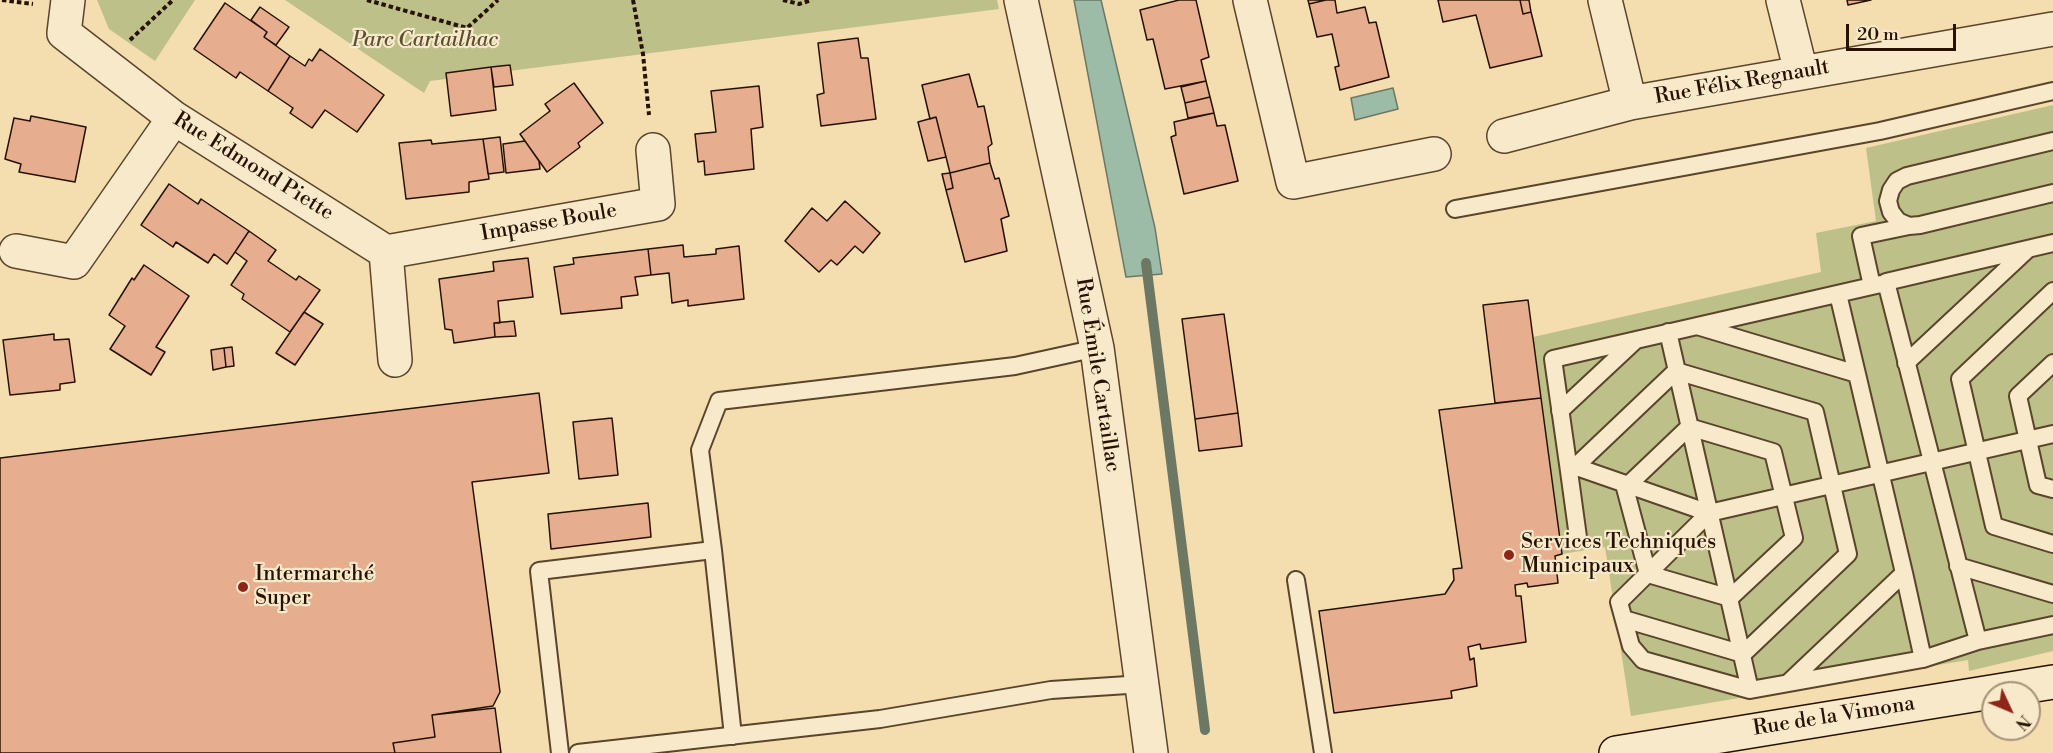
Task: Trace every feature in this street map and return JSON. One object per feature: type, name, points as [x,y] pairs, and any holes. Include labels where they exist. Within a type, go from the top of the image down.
[{"type":"street","name":"Rue Edmond Piette","points":[[68,0],[64,33],[174,118],[386,252]]},
{"type":"street","name":"Rue Émile Cartaillac","points":[[1022,0],[1097,348],[1151,753]]},
{"type":"street","points":[[1250,0],[1293,182],[1434,154]]},
{"type":"street","points":[[1605,0],[1630,103]]},
{"type":"street","points":[[1783,0],[1801,72]]},
{"type":"street","name":"Rue Félix Regnault","points":[[1504,136],[1630,103],[2053,29]]},
{"type":"street","points":[[16,251],[74,262],[174,118]]},
{"type":"street","name":"Impasse Boule","points":[[386,252],[658,204],[653,150]]},
{"type":"street","points":[[386,252],[395,360]]},
{"type":"street","name":"Rue de la Vimona","points":[[1616,753],[2053,682]]},
{"type":"lane","points":[[1455,209],[1880,131],[2053,91]]},
{"type":"lane","points":[[1909,226],[1898,221],[1891,212],[1888,201],[1897,181],[1907,176],[2053,141]]},
{"type":"lane","points":[[1977,641],[1906,363],[1861,236],[2053,193]]},
{"type":"lane","points":[[1578,537],[1572,465],[1560,411],[1553,359],[2053,243]]},
{"type":"lane","points":[[1906,363],[2028,249]]},
{"type":"lane","points":[[2053,291],[1960,379],[1994,526],[2053,544]]},
{"type":"lane","points":[[1838,294],[1923,659]]},
{"type":"lane","points":[[1696,326],[1857,374]]},
{"type":"lane","points":[[1668,332],[1750,690]]},
{"type":"lane","points":[[1560,411],[1637,339]]},
{"type":"lane","points":[[733,736],[700,450],[719,401],[1015,366],[1097,348]]},
{"type":"lane","points":[[2053,363],[2018,396],[2038,485],[2053,489]]},
{"type":"lane","points":[[1572,465],[1676,371]]},
{"type":"lane","points":[[1676,371],[1815,412],[1848,554],[1743,654]]},
{"type":"lane","points":[[1648,574],[1625,488],[1689,427]]},
{"type":"lane","points":[[1689,427],[1773,452],[1784,495],[1794,538],[1730,598]]},
{"type":"lane","points":[[2053,434],[1709,513],[1619,602],[1631,645],[1643,660],[1750,690],[1923,659],[1977,641],[2053,625]]},
{"type":"lane","points":[[1572,465],[1709,513]]},
{"type":"lane","points":[[560,753],[539,571],[713,549]]},
{"type":"lane","points":[[1958,566],[2053,594]]},
{"type":"lane","points":[[1788,683],[1904,573]]},
{"type":"lane","points":[[1648,574],[1730,598]]},
{"type":"lane","points":[[1296,580],[1323,753]]},
{"type":"lane","points":[[1624,619],[1743,654]]},
{"type":"lane","points":[[578,753],[880,719],[1051,690],[1143,684]]},
{"type":"path","points":[[128,42],[174,0]]},
{"type":"path","points":[[367,0],[467,28],[498,0]]},
{"type":"path","points":[[633,0],[643,54],[653,150]]},
{"type":"path","points":[[783,0],[799,4],[812,0]]},
{"type":"green space","points":[[97,0],[195,0],[155,61],[109,29]]},
{"type":"green space","name":"Parc Cartailhac","points":[[285,0],[997,0],[999,9],[430,81],[424,93]]},
{"type":"green space","points":[[2053,105],[2053,651],[1969,671],[1968,660],[1631,716],[1605,547],[1562,554],[1533,337],[1821,272],[1816,233],[1876,221],[1866,148]]},
{"type":"shaded area","points":[[1074,0],[1101,0],[1155,228],[1162,274],[1126,277]]},
{"type":"shaded area","points":[[1393,88],[1398,109],[1355,120],[1351,98]]},
{"type":"building","points":[[1179,0],[1196,0],[1209,57],[1201,60],[1206,81],[1165,89],[1153,39],[1147,40],[1140,10]]},
{"type":"building","points":[[1308,0],[1326,0],[1309,4]]},
{"type":"building","points":[[1335,0],[1337,13],[1365,7],[1369,23],[1376,22],[1389,77],[1340,90],[1335,67],[1339,66],[1332,34],[1317,37],[1309,4]]},
{"type":"building","points":[[1438,0],[1520,0],[1523,14],[1531,12],[1542,56],[1490,68],[1476,15],[1443,22]]},
{"type":"building","points":[[1520,0],[1529,0],[1531,12],[1523,14]]},
{"type":"building","points":[[1847,0],[1871,0],[1848,5]]},
{"type":"building","points":[[225,3],[267,32],[264,37],[290,56],[268,91],[240,72],[236,78],[194,49]]},
{"type":"building","points":[[260,7],[289,27],[276,45],[264,37],[267,32],[251,20]]},
{"type":"building","points":[[858,38],[861,58],[868,58],[876,119],[821,126],[817,95],[824,93],[818,43]]},
{"type":"building","points":[[320,49],[384,95],[357,132],[325,110],[312,128],[290,113],[293,108],[268,91],[290,56],[305,66],[309,59],[312,61]]},
{"type":"building","points":[[510,65],[513,85],[494,87],[491,67]]},
{"type":"building","points":[[491,67],[496,110],[451,116],[446,73]]},
{"type":"building","points":[[969,74],[978,107],[984,106],[992,144],[988,147],[990,163],[950,173],[936,117],[930,119],[922,85]]},
{"type":"building","points":[[1206,81],[1210,97],[1185,103],[1181,87]]},
{"type":"building","points":[[574,83],[603,123],[578,143],[580,147],[547,172],[520,134],[550,111],[545,104]]},
{"type":"building","points":[[759,86],[763,127],[751,129],[754,169],[705,175],[704,161],[698,162],[695,134],[716,132],[711,91]]},
{"type":"building","points":[[1210,97],[1214,113],[1188,118],[1185,103]]},
{"type":"building","points":[[1214,113],[1217,126],[1225,125],[1238,181],[1184,194],[1171,137],[1176,135],[1174,122]]},
{"type":"building","points":[[31,116],[86,127],[75,182],[19,172],[21,164],[5,159],[14,118],[30,121]]},
{"type":"building","points":[[936,117],[946,157],[928,161],[918,122]]},
{"type":"building","points":[[500,137],[504,172],[488,174],[483,139]]},
{"type":"building","points":[[483,139],[489,179],[469,182],[469,192],[406,199],[399,143],[431,140],[432,144]]},
{"type":"building","points":[[525,141],[539,161],[540,169],[506,173],[503,144]]},
{"type":"building","points":[[990,163],[995,179],[999,178],[1009,216],[1001,219],[1007,251],[965,262],[946,190],[953,188],[950,173]]},
{"type":"building","points":[[950,173],[953,188],[946,190],[942,174]]},
{"type":"building","points":[[169,184],[198,204],[201,199],[249,231],[227,264],[214,254],[208,263],[176,242],[173,247],[141,225]]},
{"type":"building","points":[[845,201],[880,233],[863,253],[855,246],[837,265],[831,260],[819,272],[785,241],[812,208],[827,221]]},
{"type":"building","points":[[249,231],[276,250],[268,261],[296,280],[299,276],[320,290],[290,332],[242,299],[244,294],[231,285],[247,261],[235,252]]},
{"type":"building","points":[[683,245],[684,257],[716,254],[716,249],[739,246],[744,299],[688,306],[688,300],[672,303],[669,273],[651,275],[648,249]]},
{"type":"building","points":[[648,249],[651,275],[635,277],[638,295],[621,297],[622,308],[561,314],[554,267],[574,264],[573,258]]},
{"type":"building","points":[[528,258],[533,297],[498,301],[500,323],[494,323],[495,337],[454,343],[452,330],[445,329],[439,279],[494,271],[493,262]]},
{"type":"building","points":[[144,265],[189,296],[156,347],[165,352],[151,375],[110,349],[125,326],[109,315],[132,278],[134,280]]},
{"type":"building","points":[[1528,300],[1541,398],[1495,403],[1483,305]]},
{"type":"building","points":[[304,312],[323,324],[295,365],[276,353]]},
{"type":"building","points":[[1224,314],[1238,413],[1195,419],[1182,319]]},
{"type":"building","points":[[514,321],[516,336],[495,337],[494,323]]},
{"type":"building","points":[[54,334],[54,340],[69,339],[75,382],[60,384],[60,390],[10,395],[3,340]]},
{"type":"building","points":[[232,347],[234,366],[226,367],[224,348]]},
{"type":"building","points":[[224,348],[226,367],[213,370],[211,350]]},
{"type":"building","name":"Intermarché Super","points":[[539,393],[549,473],[472,482],[500,692],[493,706],[432,715],[435,737],[393,743],[395,753],[0,753],[0,458]]},
{"type":"building","name":"Services Techniques Municipaux","points":[[1541,398],[1562,554],[1555,556],[1558,583],[1528,587],[1527,583],[1515,585],[1516,596],[1521,596],[1526,642],[1481,649],[1480,644],[1468,647],[1470,660],[1474,658],[1477,686],[1451,691],[1452,698],[1334,713],[1319,611],[1445,594],[1454,580],[1453,569],[1462,568],[1439,410]]},
{"type":"building","points":[[1238,413],[1242,446],[1199,451],[1195,419]]},
{"type":"building","points":[[612,418],[618,475],[579,479],[573,422]]},
{"type":"building","points":[[648,503],[651,537],[551,549],[548,514]]},
{"type":"building","points":[[495,708],[501,753],[395,753],[393,743],[435,737],[432,715]]},
{"type":"waterway","points":[[1146,263],[1205,730]]},
{"type":"place","name":"Services Techniques Municipaux","points":[[1509,555]]},
{"type":"place","name":"Intermarché Super","points":[[243,587]]}]
